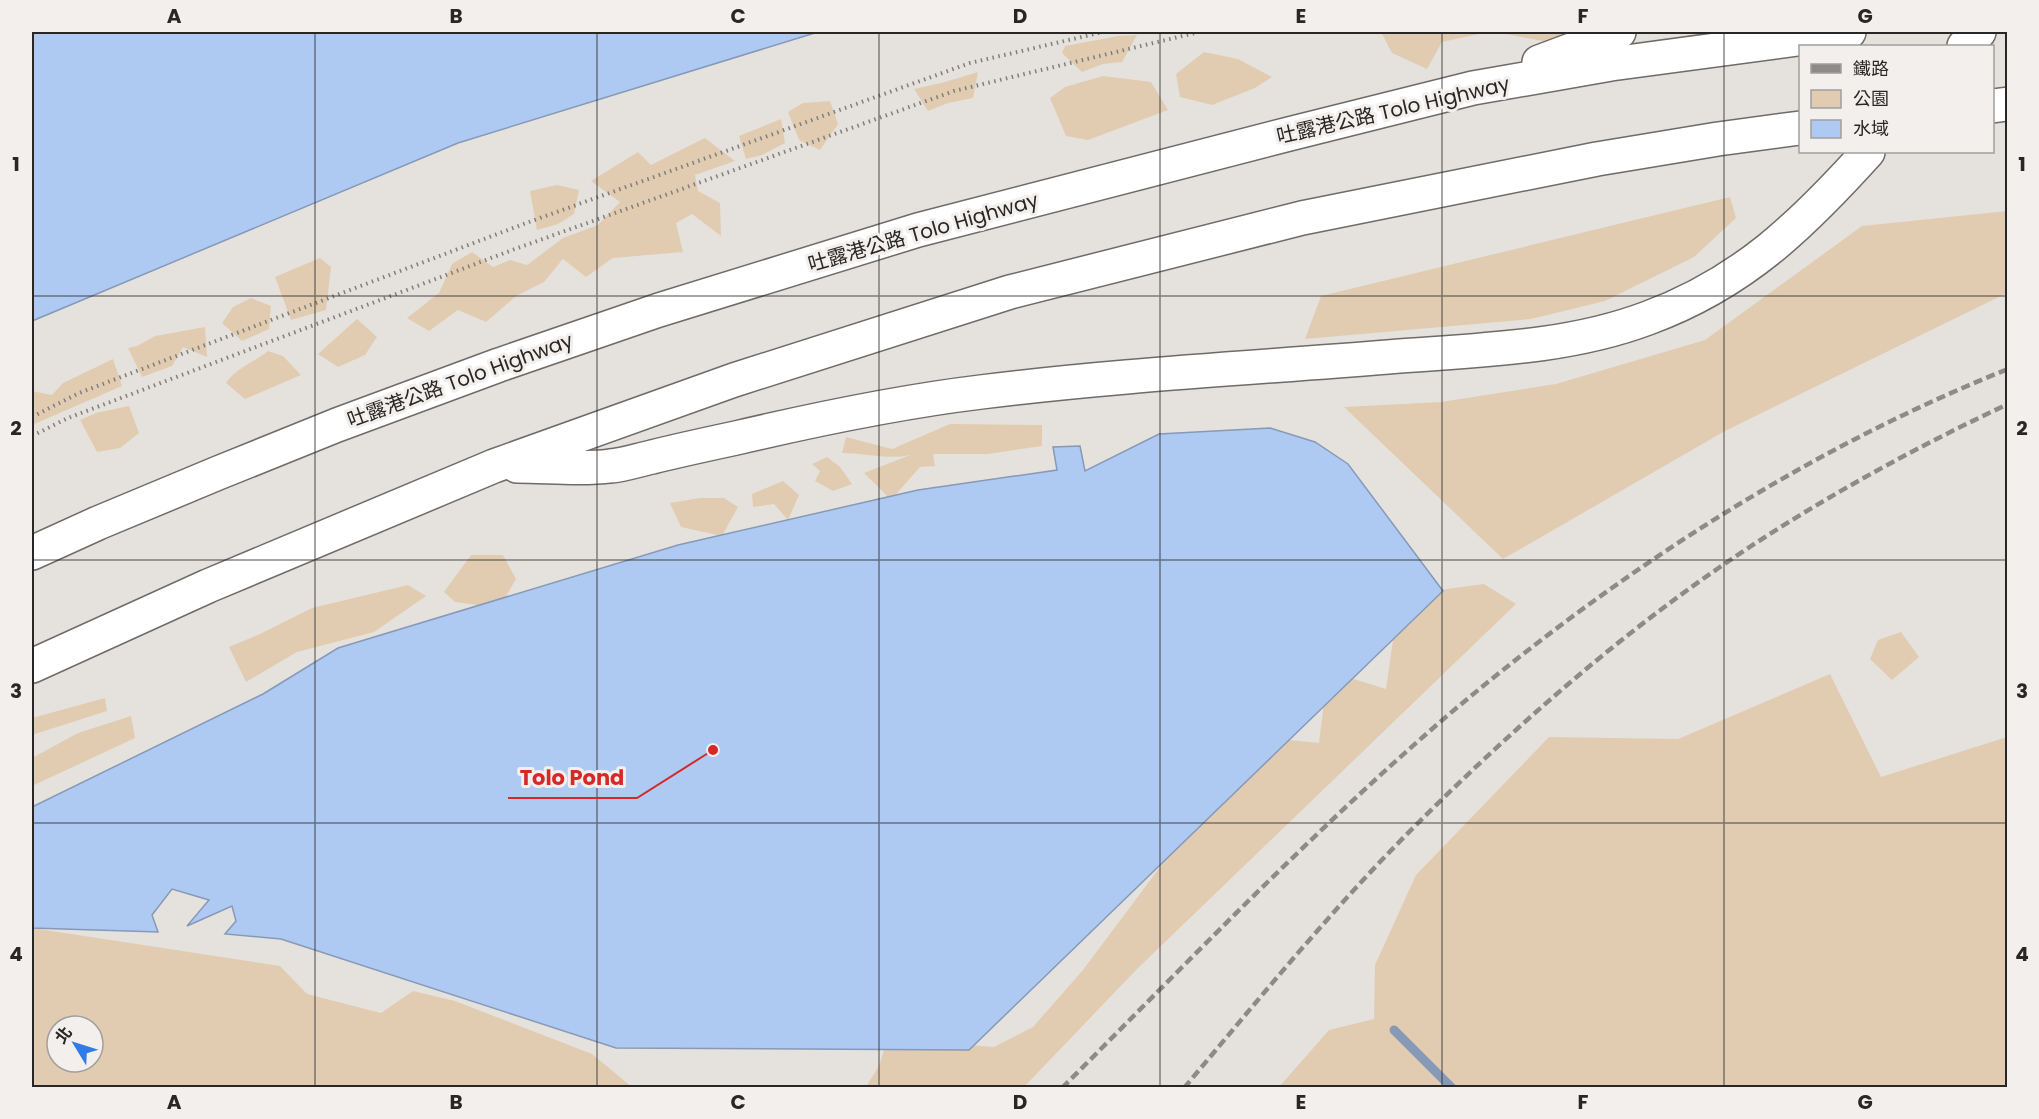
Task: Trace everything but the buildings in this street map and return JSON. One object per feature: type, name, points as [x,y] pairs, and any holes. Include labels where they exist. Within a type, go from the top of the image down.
[{"type":"highway","points":[[1473,88],[1619,32]]},
{"type":"highway","name":"吐露港公路 Tolo Highway","points":[[32,554],[98,523],[337,425],[499,365],[659,310],[918,230],[1473,88],[1611,64],[1849,32]]},
{"type":"highway","points":[[1965,45],[1979,32]]},
{"type":"highway","points":[[32,666],[208,586],[494,466],[734,380],[1010,292],[1325,214],[1597,159],[1799,128]]},
{"type":"highway","points":[[494,466],[610,466],[813,420],[898,404],[1023,387],[1524,346],[1590,335],[1646,319],[1690,301],[1712,288],[1771,249],[1825,199],[1867,153]]},
{"type":"path","points":[[32,417],[79,393],[529,222],[959,67],[1102,32]]},
{"type":"path","points":[[32,436],[68,418],[504,253],[954,91],[1199,32]]},
{"type":"green space","points":[[1381,32],[1488,32],[1442,42],[1427,69],[1392,53]]},
{"type":"green space","points":[[1495,32],[1587,32],[1554,43]]},
{"type":"green space","points":[[1137,35],[1122,62],[1103,64],[1082,72],[1062,53],[1065,46],[1118,36]]},
{"type":"green space","points":[[1204,52],[1238,59],[1272,77],[1255,88],[1212,105],[1180,97],[1176,74]]},
{"type":"green space","points":[[978,72],[973,98],[948,103],[928,111],[914,89],[945,82]]},
{"type":"green space","points":[[1103,76],[1151,82],[1168,110],[1088,140],[1066,136],[1050,98],[1065,87]]},
{"type":"green space","points":[[830,101],[838,124],[820,150],[799,140],[788,112],[803,103]]},
{"type":"green space","points":[[781,119],[785,143],[762,155],[746,159],[739,136]]},
{"type":"green space","points":[[705,138],[735,161],[695,175],[698,191],[720,203],[721,236],[692,214],[676,223],[683,252],[613,258],[586,277],[563,259],[544,282],[516,296],[486,322],[458,310],[429,331],[407,318],[439,293],[452,264],[472,252],[493,267],[510,260],[527,265],[563,238],[598,225],[620,202],[591,181],[638,152],[651,165]]},
{"type":"green space","points":[[557,185],[579,190],[574,214],[558,224],[537,230],[530,191]]},
{"type":"green space","points":[[1730,197],[1736,218],[1694,257],[1605,301],[1531,319],[1305,339],[1321,296]]},
{"type":"green space","points":[[2007,211],[2007,293],[1725,431],[1503,559],[1344,407],[1441,402],[1556,384],[1705,340],[1862,226]]},
{"type":"green space","points":[[320,258],[331,267],[326,310],[291,320],[275,277]]},
{"type":"green space","points":[[251,298],[271,306],[269,329],[242,341],[222,323],[233,307]]},
{"type":"green space","points":[[357,319],[377,337],[365,355],[338,367],[318,354]]},
{"type":"green space","points":[[205,327],[207,357],[183,347],[172,366],[142,377],[128,348],[137,346],[155,336]]},
{"type":"green space","points":[[268,351],[283,356],[301,375],[245,399],[226,383],[240,369]]},
{"type":"green space","points":[[113,359],[122,386],[32,425],[32,391],[52,395],[63,383]]},
{"type":"green space","points":[[129,406],[139,433],[120,448],[97,452],[80,420],[96,413]]},
{"type":"green space","points":[[950,424],[1042,425],[1042,446],[988,454],[933,454],[935,466],[920,467],[891,500],[864,473],[910,455],[885,457],[842,453],[846,437],[892,449]]},
{"type":"green space","points":[[827,457],[840,467],[852,484],[833,491],[815,481],[820,471],[812,464]]},
{"type":"green space","points":[[783,481],[799,495],[788,520],[774,504],[753,507],[752,494]]},
{"type":"green space","points":[[700,498],[724,498],[738,507],[722,536],[681,527],[670,503]]},
{"type":"green space","points":[[471,555],[503,555],[516,579],[499,608],[455,602],[444,592]]},
{"type":"green space","points":[[1484,584],[1516,604],[1137,969],[1024,1087],[865,1088],[879,1066],[887,1041],[994,1047],[1033,1027],[1083,970],[1190,827],[1280,739],[1319,743],[1328,671],[1386,689],[1394,633],[1410,594]]},
{"type":"green space","points":[[408,585],[426,596],[374,632],[297,652],[246,682],[229,647],[312,608]]},
{"type":"green space","points":[[1901,632],[1919,657],[1892,680],[1870,659],[1878,640]]},
{"type":"green space","points":[[1830,674],[1881,777],[2007,737],[2007,1087],[1279,1087],[1329,1030],[1374,1019],[1375,965],[1416,875],[1549,737],[1678,739]]},
{"type":"green space","points":[[105,698],[107,711],[32,735],[32,718]]},
{"type":"green space","points":[[131,716],[135,738],[32,786],[32,758],[78,733]]},
{"type":"green space","points":[[32,928],[280,966],[307,994],[381,1013],[413,991],[455,1001],[592,1054],[632,1087],[32,1087]]},
{"type":"water","points":[[32,32],[818,32],[458,143],[32,321]]},
{"type":"water","points":[[1270,428],[1315,442],[1348,464],[1443,591],[969,1050],[616,1048],[281,939],[225,934],[236,921],[232,906],[187,926],[209,900],[172,889],[152,915],[158,932],[32,928],[32,807],[263,694],[338,648],[678,545],[918,490],[1057,470],[1053,447],[1080,446],[1085,471],[1159,434]]},
{"type":"waterway","points":[[1394,1030],[1452,1088]]},
{"type":"railway","points":[[1062,1088],[1251,898],[1348,805],[1447,716],[1577,613],[1644,565],[1785,477],[1857,438],[2008,369]]},
{"type":"railway","points":[[1184,1088],[1296,955],[1384,858],[1486,758],[1561,690],[1639,626],[1754,544],[1897,460],[2008,404]]},
{"type":"place","name":"Tolo Pond","points":[[713,750]]}]
